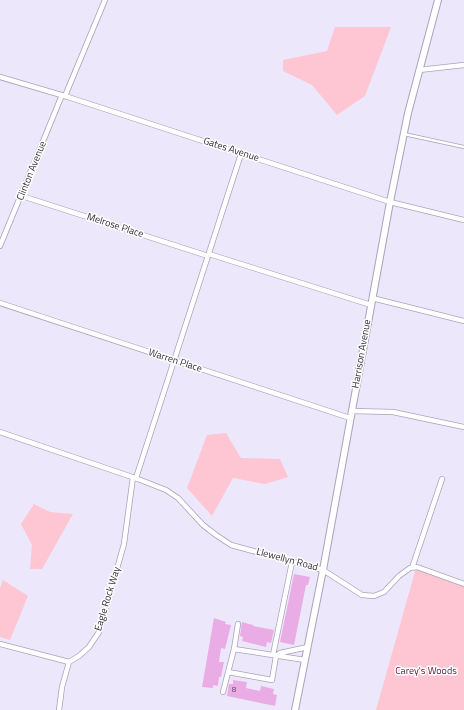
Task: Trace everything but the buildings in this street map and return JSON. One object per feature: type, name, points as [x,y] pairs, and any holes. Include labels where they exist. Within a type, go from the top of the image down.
[{"type":"street","name":"Clinton Avenue","points":[[0,246],[105,0]]},
{"type":"street","name":"Harrison Avenue","points":[[295,710],[390,202],[419,70],[438,0]]},
{"type":"street","points":[[419,70],[464,65]]},
{"type":"street","name":"Gates Avenue","points":[[0,77],[64,96],[390,202],[464,220]]},
{"type":"street","name":"Eagle Rock Way","points":[[68,662],[79,656],[89,647],[98,632],[124,544],[134,477],[241,154]]},
{"type":"street","name":"Melrose Place","points":[[22,196],[371,305]]},
{"type":"street","points":[[372,298],[464,321]]},
{"type":"street","name":"Warren Place","points":[[0,303],[174,360],[351,415],[393,412],[464,427]]},
{"type":"street","name":"Llewellyn Road","points":[[0,432],[134,477],[166,490],[178,498],[203,525],[231,545],[322,570],[362,595],[374,596],[384,592],[399,576],[412,568]]},
{"type":"street","points":[[442,479],[412,568],[417,567],[464,584]]},
{"type":"street","points":[[228,672],[272,680],[274,655],[292,562]]},
{"type":"street","points":[[223,692],[234,649],[238,624]]},
{"type":"street","points":[[0,644],[68,662],[62,687],[59,710]]},
{"type":"street","points":[[274,655],[308,647]]},
{"type":"street","points":[[234,649],[305,660]]},
{"type":"lane","points":[[404,134],[464,146]]},
{"type":"green space","points":[[335,27],[391,27],[365,96],[337,115],[312,85],[283,71],[283,60],[327,51]]},
{"type":"green space","points":[[226,433],[241,458],[280,459],[288,477],[265,484],[233,478],[212,516],[187,488],[207,435]]},
{"type":"green space","points":[[34,504],[50,512],[73,514],[42,569],[30,569],[32,545],[21,524]]},
{"type":"green space","name":"Carey's Woods","points":[[416,568],[464,584],[464,710],[376,710]]},
{"type":"green space","points":[[3,580],[28,596],[10,640],[0,637],[0,588]]}]
